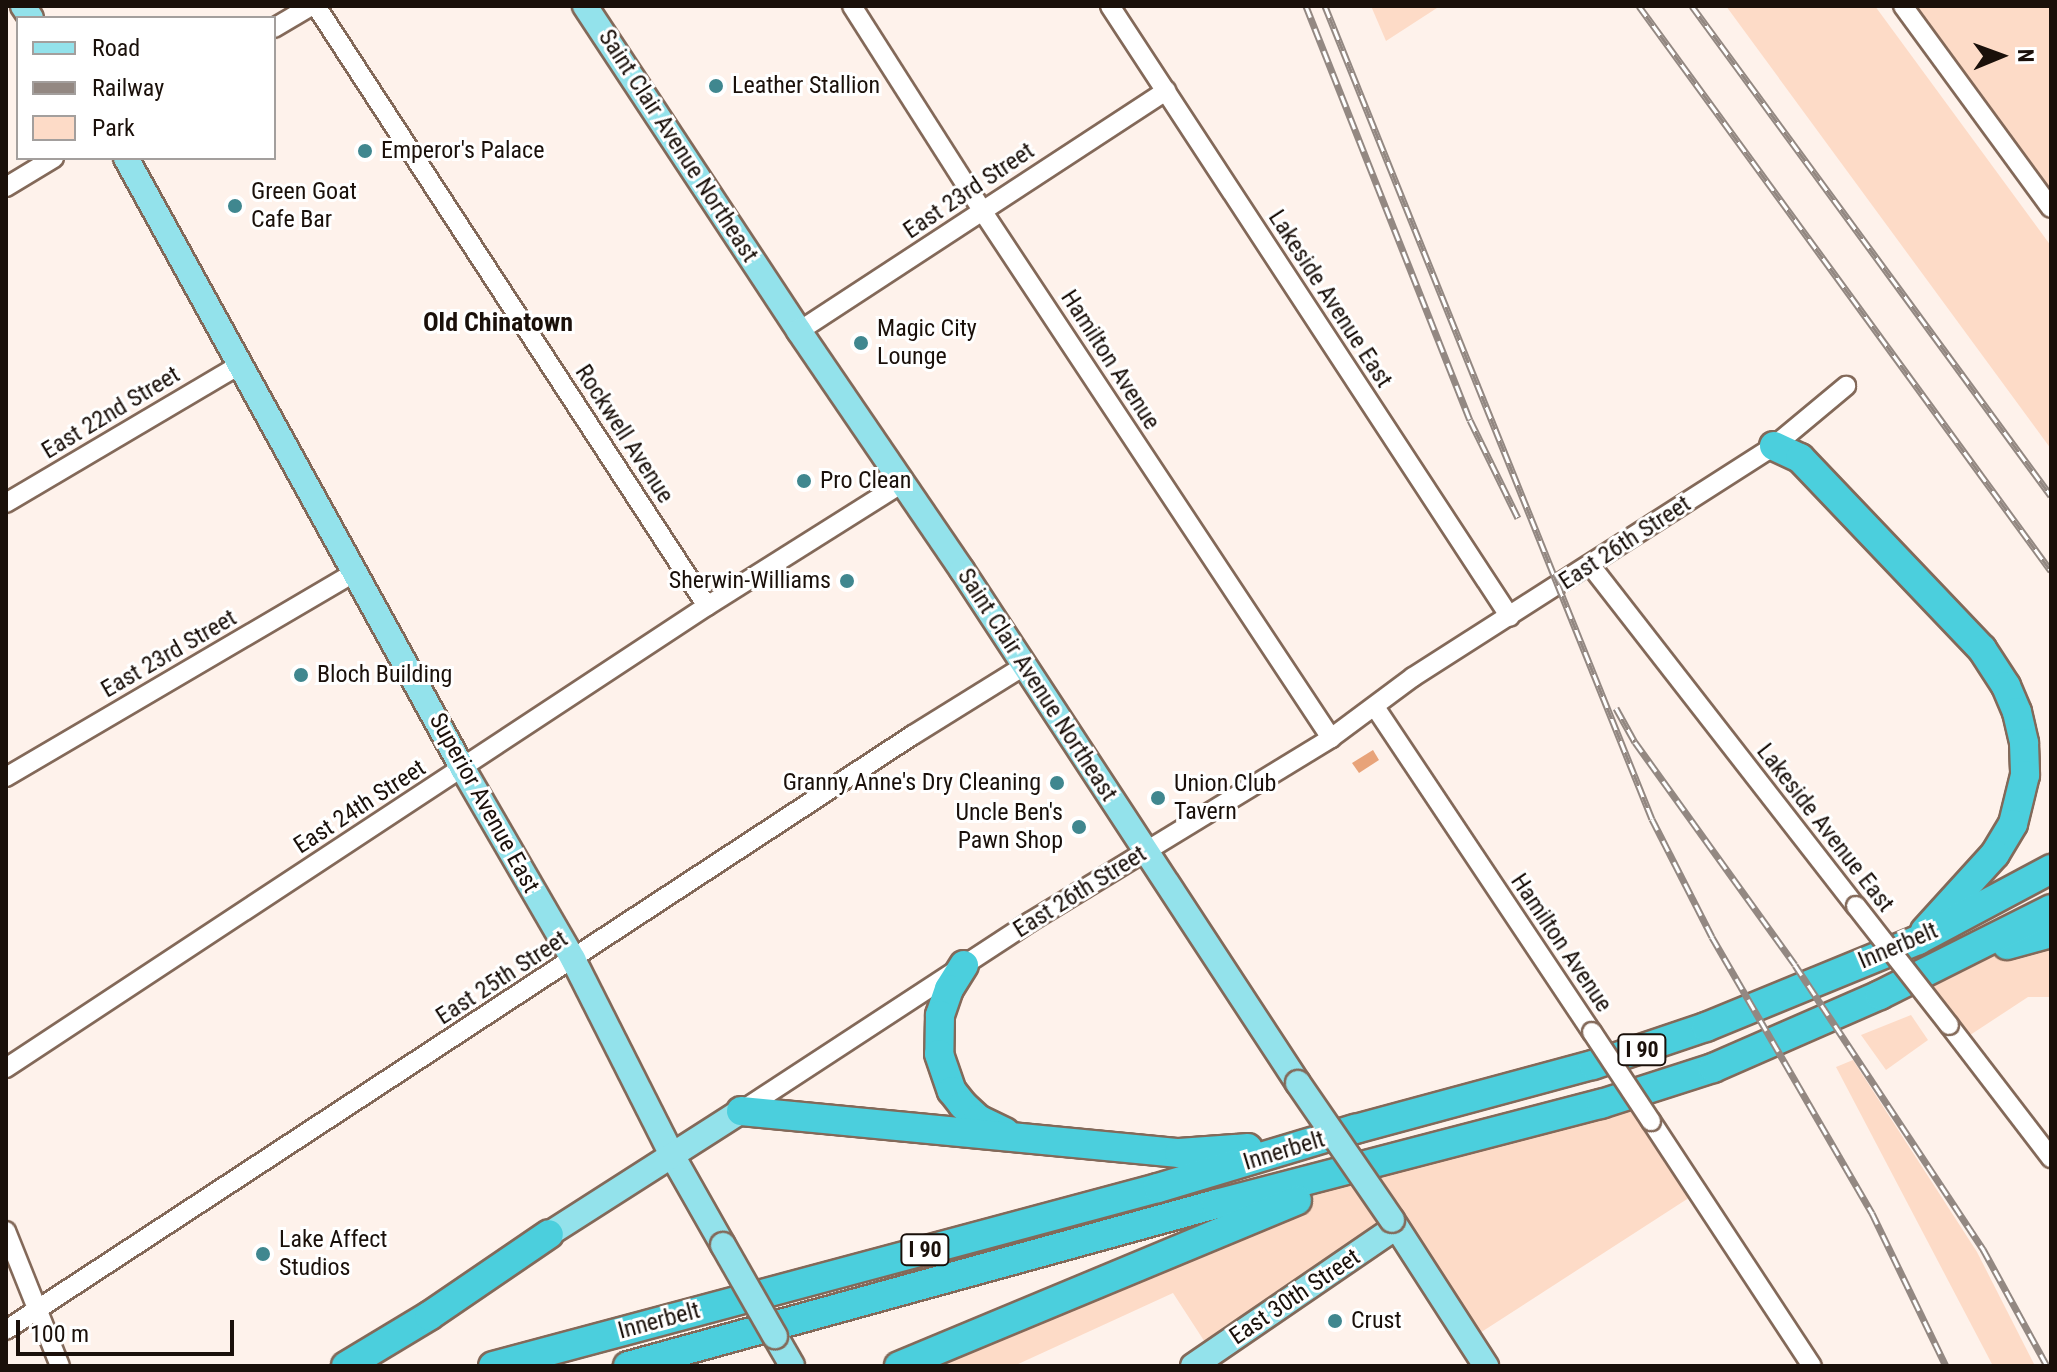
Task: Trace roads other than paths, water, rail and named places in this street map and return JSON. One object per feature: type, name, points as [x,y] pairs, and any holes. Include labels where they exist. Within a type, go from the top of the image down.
[{"type":"highway","points":[[1774,446],[1800,458],[1982,649],[2006,686],[2017,712],[2025,775],[2013,824],[1995,854],[1918,940]]},
{"type":"highway","name":"Innerbelt","points":[[493,1366],[1158,1188],[1355,1129],[1486,1096],[1664,1042],[1918,940],[2051,869]]},
{"type":"highway","name":"Innerbelt","points":[[628,1366],[1216,1204],[1403,1158],[1601,1104],[1713,1068],[1794,1035],[1956,959],[2051,909]]},
{"type":"highway","points":[[1956,959],[2051,933]]},
{"type":"highway","points":[[964,965],[949,989],[940,1015],[937,1036],[943,1072],[963,1105],[978,1119],[1024,1139]]},
{"type":"highway","points":[[741,1111],[1198,1153],[1355,1129]]},
{"type":"highway","points":[[899,1366],[1238,1222],[1403,1158]]},
{"type":"highway","points":[[346,1366],[429,1316],[549,1234]]},
{"type":"main road","name":"Saint Clair Avenue Northeast","points":[[585,6],[1486,1366]]},
{"type":"main road","name":"Superior Avenue East","points":[[127,160],[463,769],[573,959],[673,1157],[792,1366]]},
{"type":"main road","name":"East 26th Street","points":[[549,1234],[741,1111]]},
{"type":"main road","name":"East 30th Street","points":[[1193,1366],[1394,1224]]},
{"type":"street","points":[[276,27],[314,6]]},
{"type":"street","name":"Rockwell Avenue","points":[[314,6],[707,606]]},
{"type":"street","name":"Hamilton Avenue","points":[[852,6],[983,212],[1331,738]]},
{"type":"street","name":"Lakeside Avenue East","points":[[1110,6],[1510,617]]},
{"type":"street","points":[[1903,6],[2051,208]]},
{"type":"street","name":"East 23rd Street","points":[[799,331],[1166,91]]},
{"type":"street","points":[[6,187],[51,160]]},
{"type":"street","name":"East 22nd Street","points":[[6,503],[241,364]]},
{"type":"street","name":"East 26th Street","points":[[741,1111],[964,965],[1331,738],[1413,677],[1591,566],[1774,446],[1846,386]]},
{"type":"street","name":"East 24th Street","points":[[6,1068],[707,606],[902,483]]},
{"type":"street","name":"Lakeside Avenue East","points":[[1591,566],[2051,1158]]},
{"type":"street","name":"East 23rd Street","points":[[6,777],[356,572]]},
{"type":"street","name":"East 25th Street","points":[[6,1330],[1024,666]]},
{"type":"street","name":"Hamilton Avenue","points":[[1375,707],[1812,1366]]},
{"type":"street","points":[[6,1231],[60,1366]]},
{"type":"railway","points":[[1306,6],[1470,420],[1518,518]]},
{"type":"railway","points":[[1325,6],[1652,819],[1712,937],[1872,1213],[1946,1366]]},
{"type":"railway","points":[[1639,6],[2051,571]]},
{"type":"railway","points":[[1692,6],[2051,496]]},
{"type":"railway","points":[[1616,708],[1635,742],[1795,965],[1983,1249],[2047,1366]]},
{"type":"place","name":"Leather Stallion","points":[[716,86]]},
{"type":"place","name":"Emperor's Palace","points":[[365,151]]},
{"type":"place","name":"Green Goat Cafe Bar","points":[[235,206]]},
{"type":"place","name":"Magic City Lounge","points":[[861,343]]},
{"type":"place","name":"Pro Clean","points":[[804,481]]},
{"type":"place","name":"Sherwin-Williams","points":[[847,581]]},
{"type":"place","name":"Bloch Building","points":[[301,675]]},
{"type":"place","name":"Granny Anne's Dry Cleaning","points":[[1057,783]]},
{"type":"place","name":"Union Club Tavern","points":[[1158,798]]},
{"type":"place","name":"Uncle Ben's Pawn Shop","points":[[1079,827]]},
{"type":"place","name":"Lake Affect Studios","points":[[263,1254]]},
{"type":"place","name":"Crust","points":[[1335,1321]]},
{"type":"district","name":"Old Chinatown","points":[[498,323]]}]
